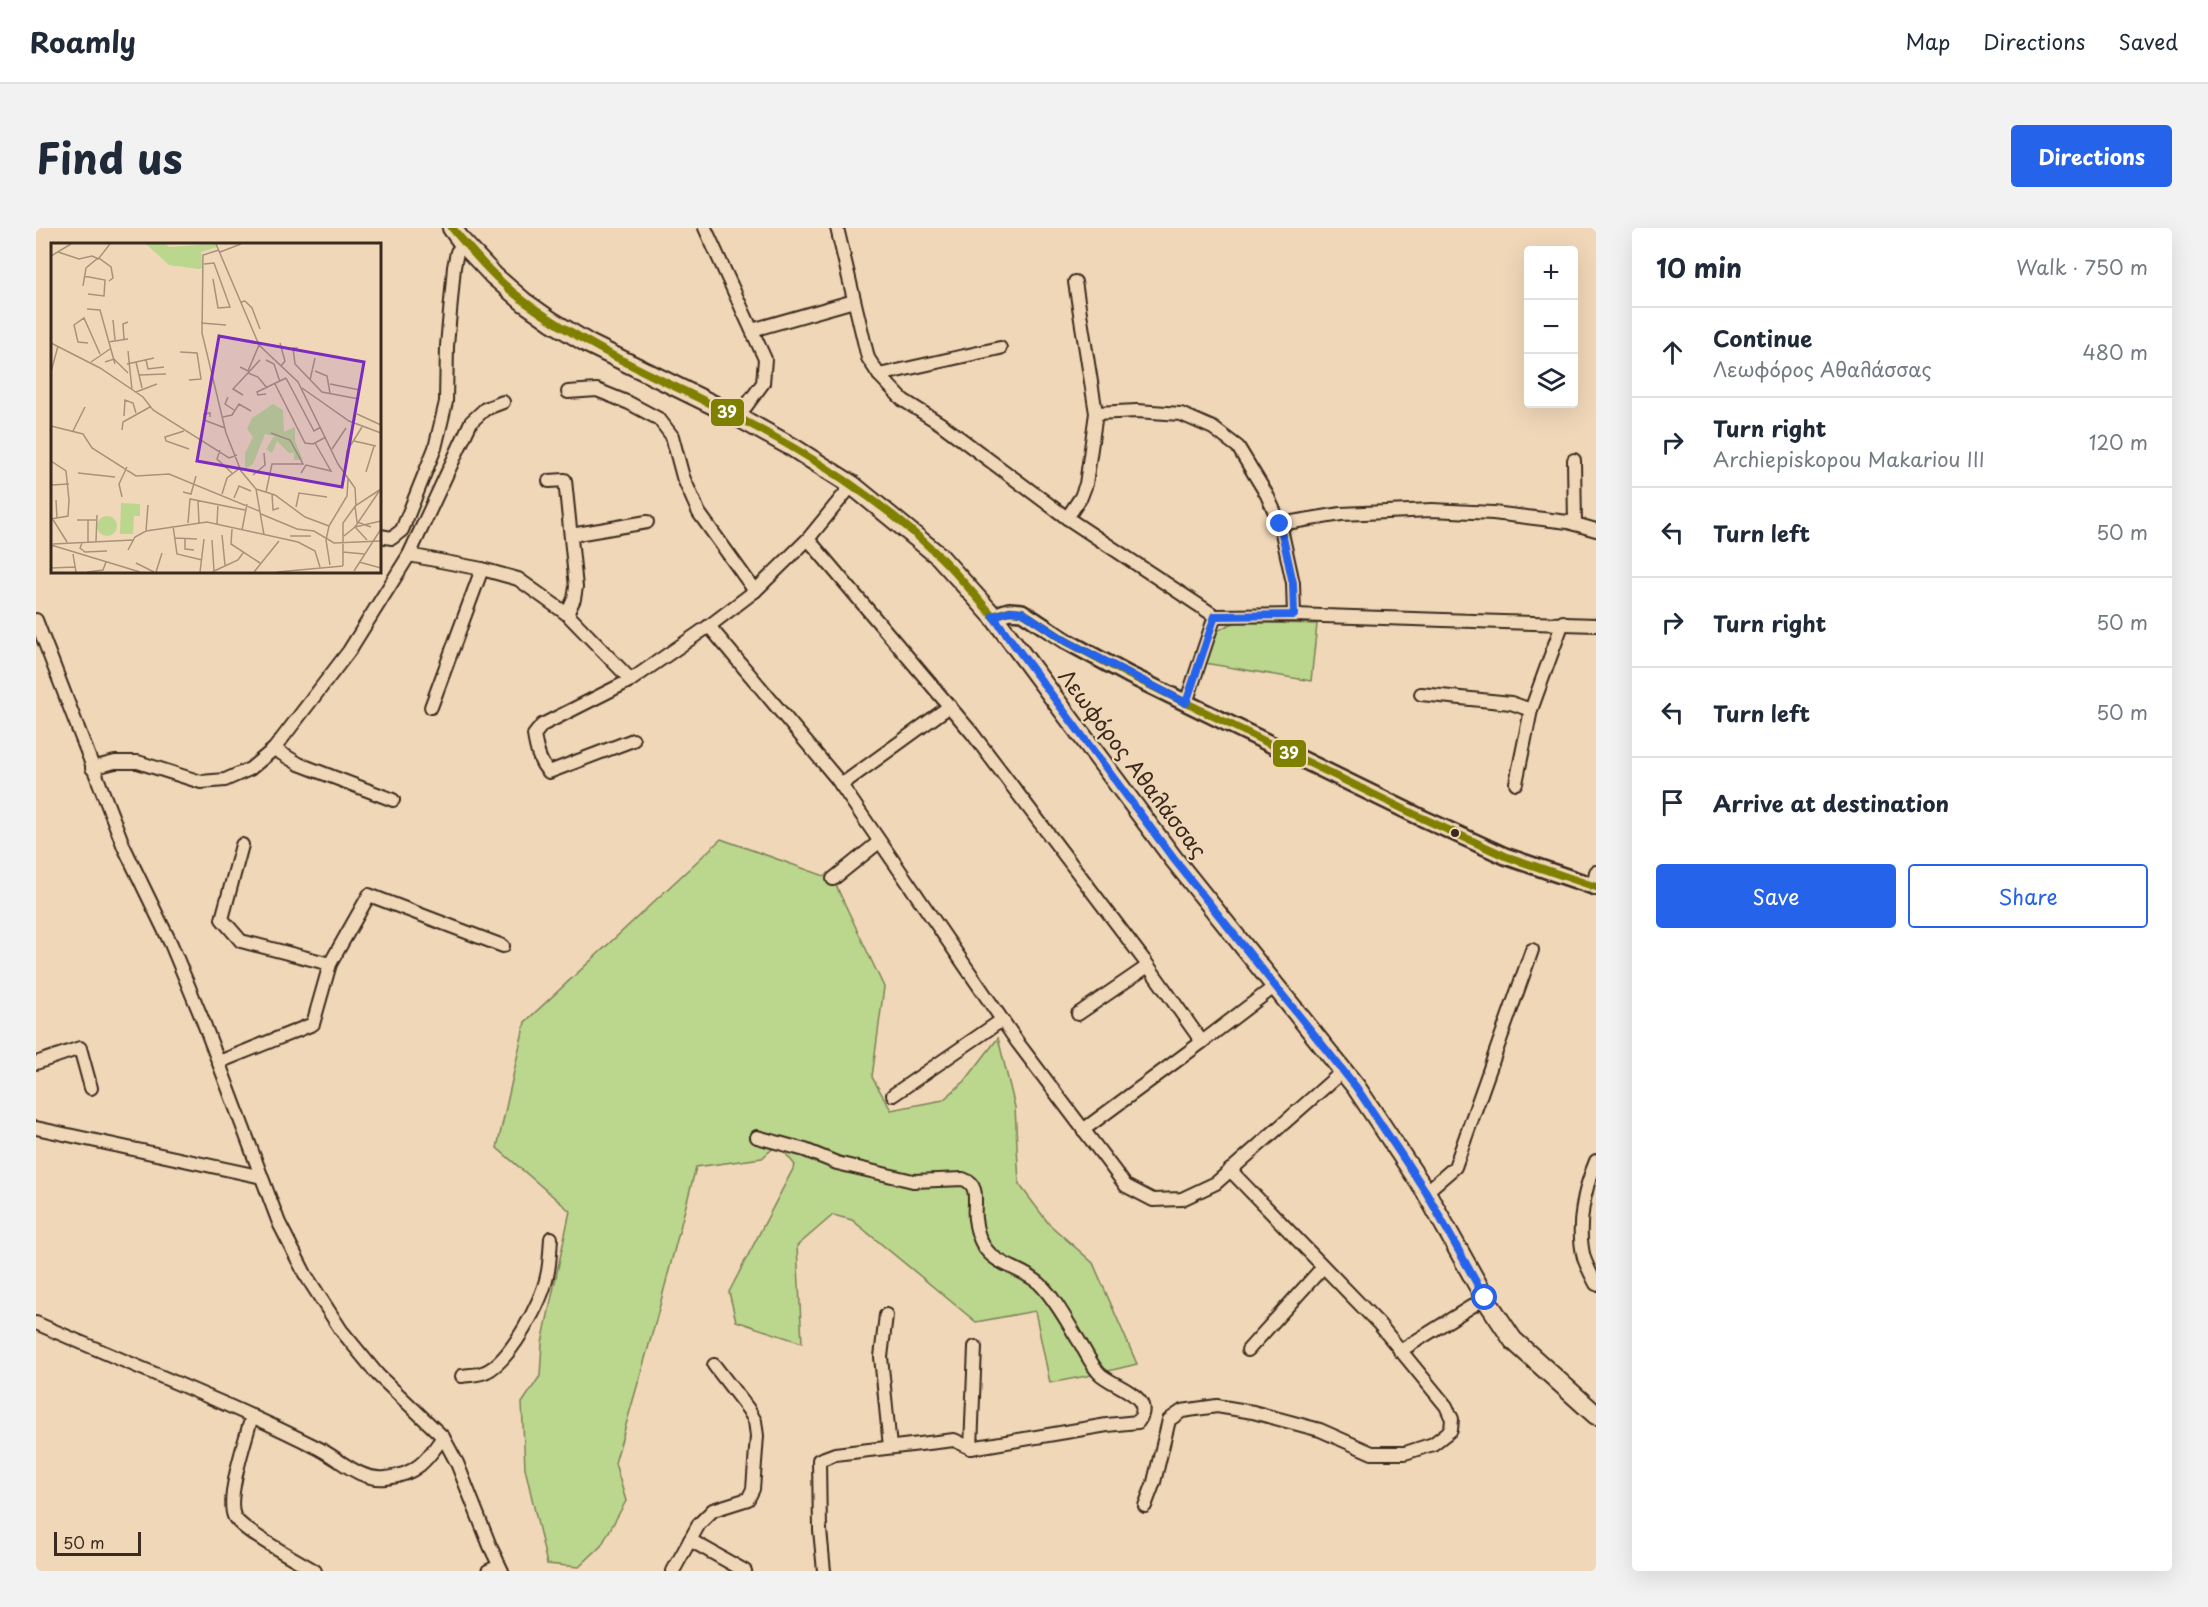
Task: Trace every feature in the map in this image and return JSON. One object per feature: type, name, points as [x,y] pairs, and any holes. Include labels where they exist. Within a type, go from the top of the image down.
[{"type":"main road","name":"Λεωφόρος Αθαλάσσας","points":[[458,235],[502,282],[524,302],[551,321],[589,344],[738,417],[792,447],[852,485],[939,556],[993,616],[1173,858],[1356,1087],[1426,1192],[1485,1298],[1513,1340],[1596,1415]]},
{"type":"street","points":[[705,228],[765,359],[763,383],[738,417]]},
{"type":"street","points":[[837,228],[868,358],[879,375],[903,400],[940,424],[1067,518],[1215,616],[1294,615],[1563,622],[1596,625]]},
{"type":"street","points":[[381,536],[392,537],[402,530],[435,448],[446,402],[447,346],[458,235]]},
{"type":"street","points":[[1067,518],[1081,497],[1086,484],[1096,413],[1075,282]]},
{"type":"street","points":[[752,330],[854,301]]},
{"type":"street","points":[[879,375],[1000,348]]},
{"type":"street","points":[[568,392],[597,390],[629,403],[658,419],[672,436],[683,477],[699,513],[755,591]]},
{"type":"street","points":[[92,768],[115,762],[138,762],[201,782],[225,780],[250,769],[274,749],[349,651],[409,555],[471,422],[485,409],[503,402]]},
{"type":"street","points":[[1096,413],[1137,411],[1181,414],[1213,428],[1238,447],[1267,495],[1280,524],[1293,583],[1294,615]]},
{"type":"street","points":[[1574,460],[1575,524]]},
{"type":"street","points":[[549,481],[565,480],[576,587],[574,599],[567,614]]},
{"type":"street","points":[[633,740],[549,771],[544,768],[536,749],[534,735],[542,725],[632,680],[709,627],[755,591],[808,539],[852,485]]},
{"type":"street","points":[[1280,524],[1341,514],[1432,510],[1493,513],[1575,524],[1596,530]]},
{"type":"street","points":[[571,535],[647,522]]},
{"type":"street","points":[[808,539],[950,706],[1148,966],[1202,1042]]},
{"type":"street","points":[[409,555],[483,569],[518,579],[567,614],[632,680]]},
{"type":"street","points":[[431,707],[483,569]]},
{"type":"street","points":[[993,616],[1010,611],[1022,612],[1066,641],[1186,703],[1477,844],[1595,882]]},
{"type":"street","points":[[1186,703],[1215,616]]},
{"type":"street","points":[[36,620],[124,848],[171,945],[219,1062],[279,1223],[305,1274],[340,1330],[378,1376],[443,1437],[457,1463],[496,1569]]},
{"type":"street","points":[[1516,783],[1531,710],[1563,622]]},
{"type":"street","points":[[709,627],[841,785],[1002,1020],[1126,1186],[1153,1200],[1182,1199],[1216,1183],[1343,1071]]},
{"type":"street","points":[[1421,694],[1510,704],[1531,710]]},
{"type":"street","points":[[841,785],[950,706]]},
{"type":"street","points":[[274,749],[298,764],[393,800]]},
{"type":"street","points":[[833,879],[879,842]]},
{"type":"street","points":[[242,845],[222,920],[241,941],[330,964]]},
{"type":"street","points":[[219,1062],[312,1024],[330,964],[369,895],[503,946]]},
{"type":"street","points":[[1426,1192],[1455,1167],[1532,950]]},
{"type":"street","points":[[1078,1014],[1148,966]]},
{"type":"street","points":[[1083,1130],[1275,987]]},
{"type":"street","points":[[893,1095],[1002,1020]]},
{"type":"street","points":[[36,1064],[80,1048],[91,1088]]},
{"type":"street","points":[[36,1128],[262,1177]]},
{"type":"street","points":[[757,1137],[805,1150],[837,1162],[913,1181],[963,1179],[970,1182],[974,1188],[975,1219],[982,1243],[990,1255],[1038,1283],[1054,1303],[1099,1374],[1136,1396],[1143,1406],[1142,1416],[1138,1422],[1107,1425],[971,1448],[954,1440],[834,1454],[819,1460],[820,1530],[824,1571]]},
{"type":"street","points":[[1596,1161],[1586,1194],[1580,1236],[1585,1260],[1596,1284]]},
{"type":"street","points":[[1144,1506],[1154,1482],[1169,1420],[1182,1411],[1217,1406],[1253,1412],[1320,1430],[1372,1453],[1405,1453],[1433,1444],[1451,1430],[1452,1419],[1446,1406],[1379,1324],[1230,1170]]},
{"type":"street","points":[[462,1376],[484,1373],[494,1367],[533,1314],[547,1277],[551,1238]]},
{"type":"street","points":[[1248,1350],[1323,1267]]},
{"type":"street","points":[[1400,1351],[1485,1298]]},
{"type":"street","points":[[886,1315],[881,1357],[890,1447]]},
{"type":"street","points":[[36,1323],[252,1416],[319,1449],[363,1475],[385,1478],[406,1473],[426,1462],[443,1437]]},
{"type":"street","points":[[971,1448],[975,1347]]},
{"type":"street","points":[[673,1571],[699,1524],[713,1510],[748,1499],[753,1489],[757,1436],[755,1421],[714,1365]]},
{"type":"street","points":[[252,1416],[231,1500],[234,1518],[258,1537],[315,1571]]},
{"type":"street","points":[[690,1540],[745,1571]]},
{"type":"green space","points":[[1238,622],[1317,624],[1311,681],[1204,663],[1211,641],[1217,632]]},
{"type":"green space","points":[[721,839],[833,879],[884,987],[872,1077],[891,1110],[943,1100],[965,1081],[998,1038],[1015,1107],[1019,1184],[1049,1224],[1093,1263],[1137,1364],[1050,1383],[1035,1311],[976,1322],[852,1220],[833,1215],[797,1246],[802,1343],[736,1321],[729,1292],[795,1165],[778,1144],[762,1158],[696,1167],[655,1324],[615,1463],[626,1501],[601,1546],[579,1567],[547,1564],[525,1468],[522,1403],[540,1376],[542,1343],[570,1211],[497,1148],[525,1022]]},
{"type":"transit line","name":"39","points":[[452,228],[505,285],[525,302],[557,323],[623,361],[759,429],[812,459],[869,497],[938,555],[993,616],[1009,611],[1022,612],[1066,641],[1129,675],[1420,817],[1505,856],[1596,887]]},
{"type":"route","points":[[1280,524],[1293,583],[1294,615],[1215,616],[1186,703],[1066,641],[1022,612],[1010,611],[993,616],[1173,858],[1356,1087],[1426,1192],[1485,1298]]}]
